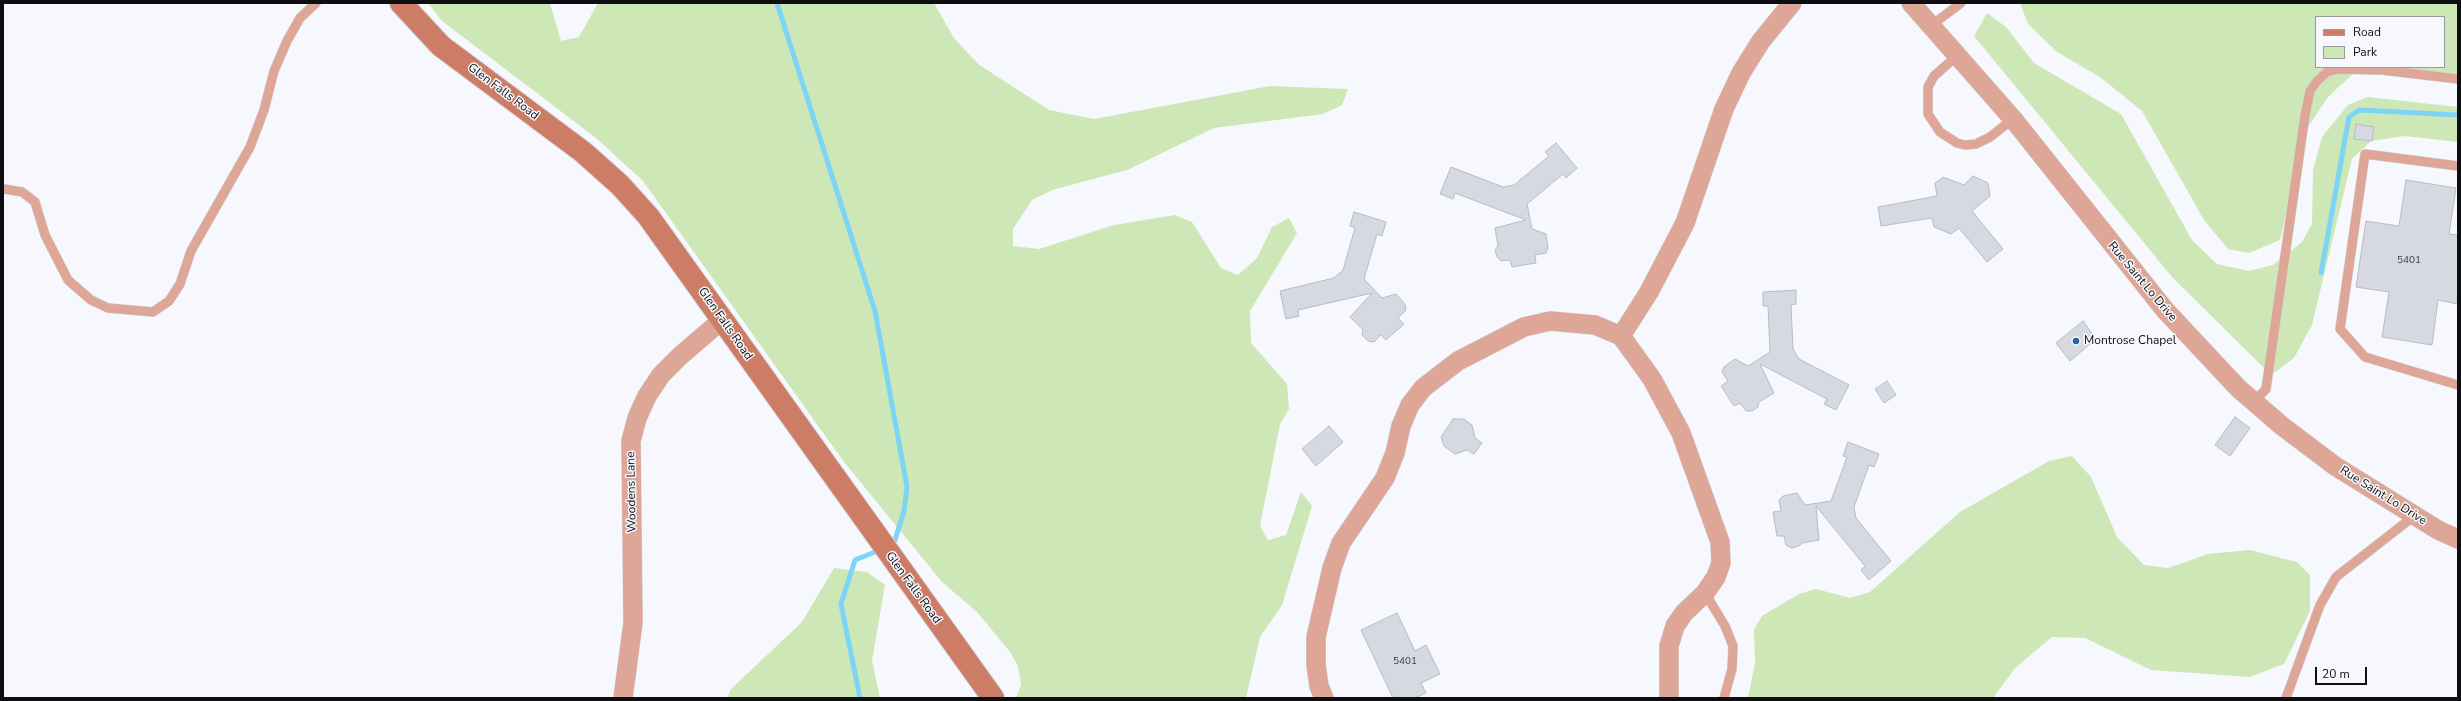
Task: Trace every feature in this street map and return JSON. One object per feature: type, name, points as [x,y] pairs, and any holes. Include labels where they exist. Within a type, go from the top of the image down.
[{"type":"street","name":"Glen Falls Road","points":[[400,3],[421,27],[441,46],[583,152],[620,185],[652,221],[890,557],[993,698]]},
{"type":"street","points":[[1621,336],[1649,292],[1684,223],[1724,109],[1741,73],[1761,41],[1792,3]]},
{"type":"street","name":"Rue Saint Lo Drive","points":[[1911,3],[2013,118],[2165,310],[2200,349],[2254,402],[2282,426],[2335,466],[2414,516],[2458,539]]},
{"type":"street","name":"Woodens Lane","points":[[623,698],[633,623],[631,441],[637,418],[647,396],[662,375],[680,356],[722,320]]},
{"type":"street","points":[[1324,698],[1319,686],[1316,665],[1316,637],[1332,568],[1341,543],[1385,478],[1395,453],[1401,426],[1410,405],[1422,388],[1458,361],[1524,327],[1550,321],[1595,324],[1621,336],[1652,379],[1681,433],[1720,542],[1721,563],[1716,577],[1705,593],[1684,613],[1675,626],[1669,646],[1669,698]]},
{"type":"lane","points":[[4,189],[22,192],[35,202],[44,236],[68,280],[92,300],[108,308],[153,312],[169,301],[180,284],[191,251],[250,147],[264,110],[274,71],[287,41],[300,18],[316,3]]},
{"type":"lane","points":[[1932,25],[1961,3]]},
{"type":"lane","points":[[1958,55],[1934,76],[1928,87],[1928,114],[1940,132],[1957,143],[1965,145],[1976,144],[1990,137],[2013,118]]},
{"type":"lane","points":[[2254,402],[2266,389],[2305,114],[2310,91],[2316,81],[2327,72],[2338,69],[2382,70],[2458,79]]},
{"type":"lane","points":[[2458,166],[2365,154],[2340,329],[2365,357],[2458,385]]},
{"type":"lane","points":[[2286,698],[2320,605],[2336,578],[2414,516]]},
{"type":"lane","points":[[1705,593],[1725,626],[1732,646],[1732,669],[1724,698]]},
{"type":"green space","points":[[428,3],[550,3],[561,41],[579,37],[598,3],[934,3],[954,38],[978,64],[1049,110],[1094,119],[1270,86],[1348,89],[1342,105],[1323,114],[1214,128],[1127,170],[1052,190],[1032,200],[1013,229],[1013,246],[1039,249],[1114,225],[1175,215],[1192,222],[1221,268],[1238,275],[1257,258],[1272,227],[1289,218],[1297,233],[1250,311],[1251,343],[1287,384],[1289,409],[1280,424],[1260,526],[1268,540],[1286,535],[1301,492],[1312,506],[1282,605],[1260,637],[1246,698],[1016,698],[1021,685],[1018,666],[1010,652],[977,612],[942,582],[844,462],[643,181],[596,138],[442,21]]},
{"type":"green space","points":[[2020,3],[2458,3],[2458,82],[2383,68],[2445,68],[2445,16],[2315,16],[2315,68],[2364,68],[2357,70],[2328,97],[2306,130],[2280,240],[2249,253],[2228,249],[2204,220],[2142,111],[2100,77],[2057,52],[2028,24]]},
{"type":"green space","points":[[1987,13],[2006,27],[2034,63],[2121,114],[2192,240],[2217,264],[2249,271],[2273,265],[2302,242],[2312,224],[2313,170],[2322,137],[2348,105],[2367,97],[2458,107],[2458,142],[2405,136],[2371,141],[2352,159],[2312,325],[2294,358],[2271,375],[2172,277],[1974,36]]},
{"type":"green space","points":[[2072,456],[2091,477],[2117,537],[2144,565],[2168,568],[2208,554],[2250,550],[2297,562],[2310,575],[2310,611],[2284,664],[2250,677],[2151,670],[2085,638],[2052,637],[2015,668],[1993,698],[1748,698],[1755,663],[1754,630],[1762,616],[1799,594],[1816,589],[1850,598],[1870,592],[1960,512],[2049,461]]},
{"type":"green space","points":[[834,568],[867,572],[885,585],[872,661],[880,698],[727,698],[731,689],[802,622]]},
{"type":"building","points":[[2356,124],[2374,127],[2372,141],[2354,139]]},
{"type":"building","points":[[1556,143],[1577,168],[1566,178],[1563,174],[1527,204],[1532,229],[1546,234],[1548,248],[1546,253],[1535,255],[1536,263],[1512,267],[1510,260],[1501,261],[1497,257],[1495,250],[1498,246],[1495,228],[1526,220],[1455,193],[1453,199],[1440,194],[1451,167],[1503,187],[1514,185],[1549,156],[1545,152]]},
{"type":"building","points":[[1973,176],[1988,183],[1990,196],[1972,211],[2003,249],[1987,262],[1959,228],[1951,234],[1934,227],[1932,218],[1881,226],[1878,207],[1937,196],[1935,183],[1943,177],[1964,185]]},
{"type":"building","points":[[2406,180],[2456,188],[2449,234],[2458,235],[2458,304],[2438,300],[2432,345],[2382,337],[2389,292],[2356,287],[2366,221],[2399,226]]},
{"type":"building","points":[[1354,212],[1386,222],[1382,236],[1377,234],[1364,279],[1382,298],[1396,294],[1405,304],[1406,310],[1398,318],[1404,324],[1386,340],[1381,335],[1374,342],[1368,341],[1362,335],[1363,330],[1350,317],[1372,293],[1298,310],[1299,316],[1286,319],[1280,291],[1334,278],[1343,270],[1355,228],[1350,226]]},
{"type":"building","points":[[1796,290],[1796,304],[1791,305],[1793,349],[1799,359],[1849,385],[1836,410],[1824,404],[1827,399],[1760,364],[1774,393],[1759,402],[1758,407],[1752,411],[1746,411],[1740,403],[1734,406],[1721,386],[1728,381],[1722,372],[1724,367],[1735,359],[1748,366],[1770,352],[1768,306],[1763,306],[1763,292]]},
{"type":"building","name":"Montrose Chapel","points":[[2083,321],[2096,339],[2070,361],[2056,343]]},
{"type":"building","points":[[1887,381],[1896,395],[1884,403],[1875,389]]},
{"type":"building","points":[[2235,417],[2250,428],[2230,456],[2215,445]]},
{"type":"building","points":[[1453,419],[1464,419],[1472,425],[1475,438],[1482,443],[1474,454],[1467,450],[1455,454],[1444,446],[1441,437]]},
{"type":"building","points":[[1329,426],[1343,442],[1316,466],[1302,449]]},
{"type":"building","points":[[1848,442],[1879,454],[1874,467],[1869,465],[1854,507],[1856,518],[1891,561],[1869,580],[1861,570],[1865,566],[1816,506],[1819,540],[1802,543],[1799,546],[1792,548],[1786,545],[1784,536],[1777,536],[1773,512],[1781,511],[1779,500],[1783,496],[1797,493],[1805,505],[1831,501],[1847,457],[1843,456]]},
{"type":"building","points":[[1397,613],[1415,651],[1426,645],[1440,674],[1421,683],[1426,693],[1415,698],[1393,698],[1361,630]]},
{"type":"waterway","points":[[777,3],[875,311],[907,487],[904,511],[895,540],[888,544]]},
{"type":"waterway","points":[[2321,273],[2349,117],[2359,110],[2458,115]]},
{"type":"waterway","points":[[860,698],[841,604],[855,560],[880,550]]},
{"type":"place","name":"Montrose Chapel","points":[[2076,341]]}]
